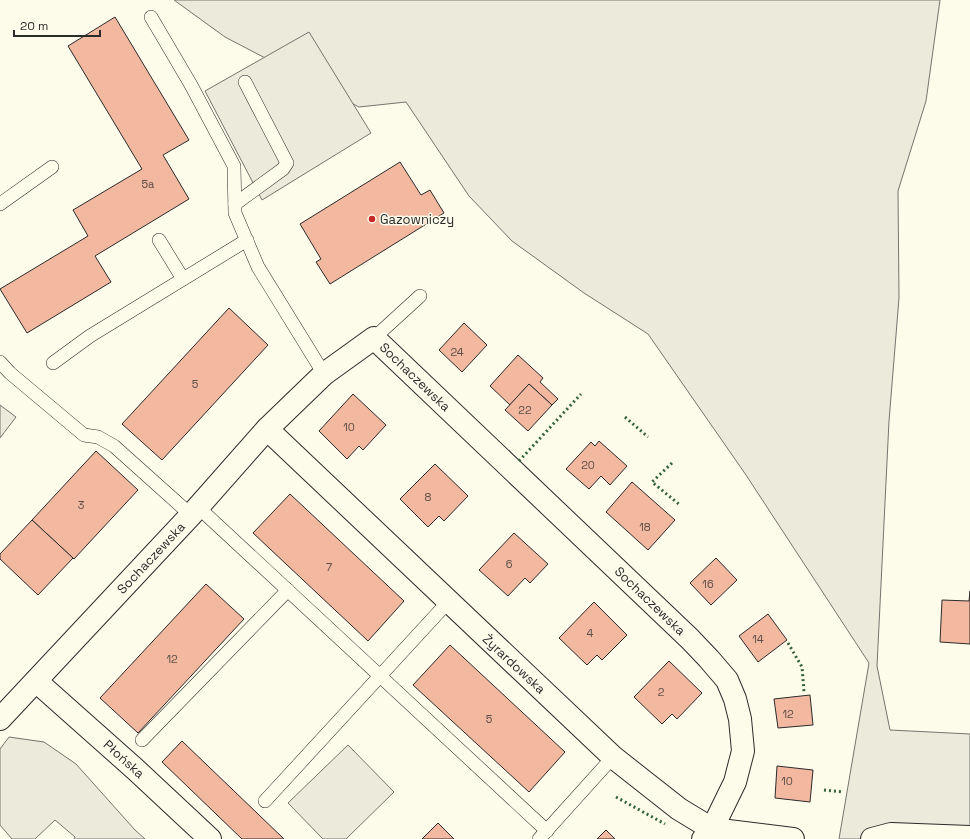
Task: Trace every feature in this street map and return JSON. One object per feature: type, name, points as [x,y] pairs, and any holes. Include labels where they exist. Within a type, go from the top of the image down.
[{"type":"street","name":"Sochaczewska","points":[[1,717],[194,511],[267,429],[324,374],[374,338],[690,639],[727,680],[735,699],[740,718],[742,751],[735,782],[707,834]]},
{"type":"street","name":"Żyrardowska","points":[[267,429],[612,757],[679,809],[707,834],[793,839]]},
{"type":"street","name":"Płońska","points":[[36,681],[135,769],[210,839]]},
{"type":"street","points":[[872,839],[891,834],[970,837]]},
{"type":"lane","points":[[151,17],[191,86],[234,166],[235,213],[258,267],[324,374]]},
{"type":"lane","points":[[235,204],[283,169],[287,164],[245,82]]},
{"type":"lane","points":[[0,204],[52,167]]},
{"type":"lane","points":[[159,240],[184,279]]},
{"type":"lane","points":[[53,363],[90,336],[247,240]]},
{"type":"lane","points":[[374,338],[420,296]]},
{"type":"lane","points":[[0,362],[10,373],[84,436],[98,437],[114,446],[288,590],[380,676],[543,835],[612,757]]},
{"type":"lane","points":[[142,740],[288,590]]},
{"type":"lane","points":[[265,801],[448,602]]},
{"type":"shaded area","points":[[174,0],[940,0],[926,101],[898,191],[899,298],[889,421],[877,666],[890,730],[970,734],[970,839],[839,839],[869,663],[746,475],[648,334],[584,293],[512,241],[469,196],[406,102],[359,107],[225,37]]},
{"type":"shaded area","points":[[309,32],[371,133],[262,200],[205,91]]},
{"type":"shaded area","points":[[0,405],[16,417],[0,438]]},
{"type":"shaded area","points":[[9,737],[44,742],[76,764],[135,830],[145,839],[74,839],[75,837],[55,820],[35,839],[12,839],[0,825],[0,749]]},
{"type":"shaded area","points":[[348,745],[394,792],[346,839],[323,839],[288,803]]},
{"type":"building","points":[[115,17],[189,140],[163,155],[189,199],[95,256],[111,282],[27,333],[0,289],[88,236],[73,210],[142,169],[68,46]]},
{"type":"building","name":"Gazowniczy","points":[[400,162],[421,195],[430,190],[444,213],[330,284],[316,262],[321,259],[300,224]]},
{"type":"building","points":[[229,308],[268,345],[162,460],[122,424]]},
{"type":"building","points":[[464,323],[487,345],[462,372],[439,350]]},
{"type":"building","points":[[518,355],[543,378],[540,382],[558,399],[552,405],[529,384],[510,405],[490,386]]},
{"type":"building","points":[[529,384],[552,405],[528,431],[505,410]]},
{"type":"building","points":[[353,394],[386,425],[363,450],[359,446],[347,459],[319,431]]},
{"type":"building","points":[[599,441],[627,466],[610,485],[601,476],[589,489],[566,469],[591,442],[595,446]]},
{"type":"building","points":[[96,451],[138,490],[74,559],[32,520]]},
{"type":"building","points":[[435,464],[468,496],[444,521],[439,516],[428,527],[400,499]]},
{"type":"building","points":[[632,482],[675,520],[648,550],[606,512]]},
{"type":"building","points":[[290,494],[404,601],[368,641],[253,533]]},
{"type":"building","points":[[32,520],[73,558],[38,595],[0,559],[0,554]]},
{"type":"building","points":[[514,533],[548,564],[530,583],[525,578],[508,596],[479,570]]},
{"type":"building","points":[[716,558],[737,580],[711,605],[690,583]]},
{"type":"building","points":[[206,584],[244,619],[138,733],[100,698]]},
{"type":"building","points":[[970,591],[970,644],[940,642],[942,600],[969,601]]},
{"type":"building","points":[[594,602],[627,635],[602,660],[597,655],[587,665],[559,638]]},
{"type":"building","points":[[768,614],[787,640],[758,662],[739,636]]},
{"type":"building","points":[[450,645],[565,752],[529,792],[413,685]]},
{"type":"building","points":[[669,661],[702,693],[677,719],[672,714],[662,724],[634,697]]},
{"type":"building","points":[[810,695],[813,725],[778,728],[774,699]]},
{"type":"building","points":[[182,741],[284,839],[242,839],[162,762]]},
{"type":"building","points":[[777,766],[813,770],[810,802],[775,798]]},
{"type":"building","points":[[438,823],[454,839],[422,839]]},
{"type":"building","points":[[606,830],[615,839],[597,839]]},
{"type":"hedge","points":[[519,461],[581,394]]},
{"type":"hedge","points":[[625,417],[648,437]]},
{"type":"hedge","points":[[672,463],[652,482],[680,505]]},
{"type":"hedge","points":[[788,643],[802,667],[804,692]]},
{"type":"hedge","points":[[824,790],[843,792]]},
{"type":"hedge","points":[[616,797],[665,824]]},
{"type":"place","name":"Gazowniczy","points":[[372,219]]}]
